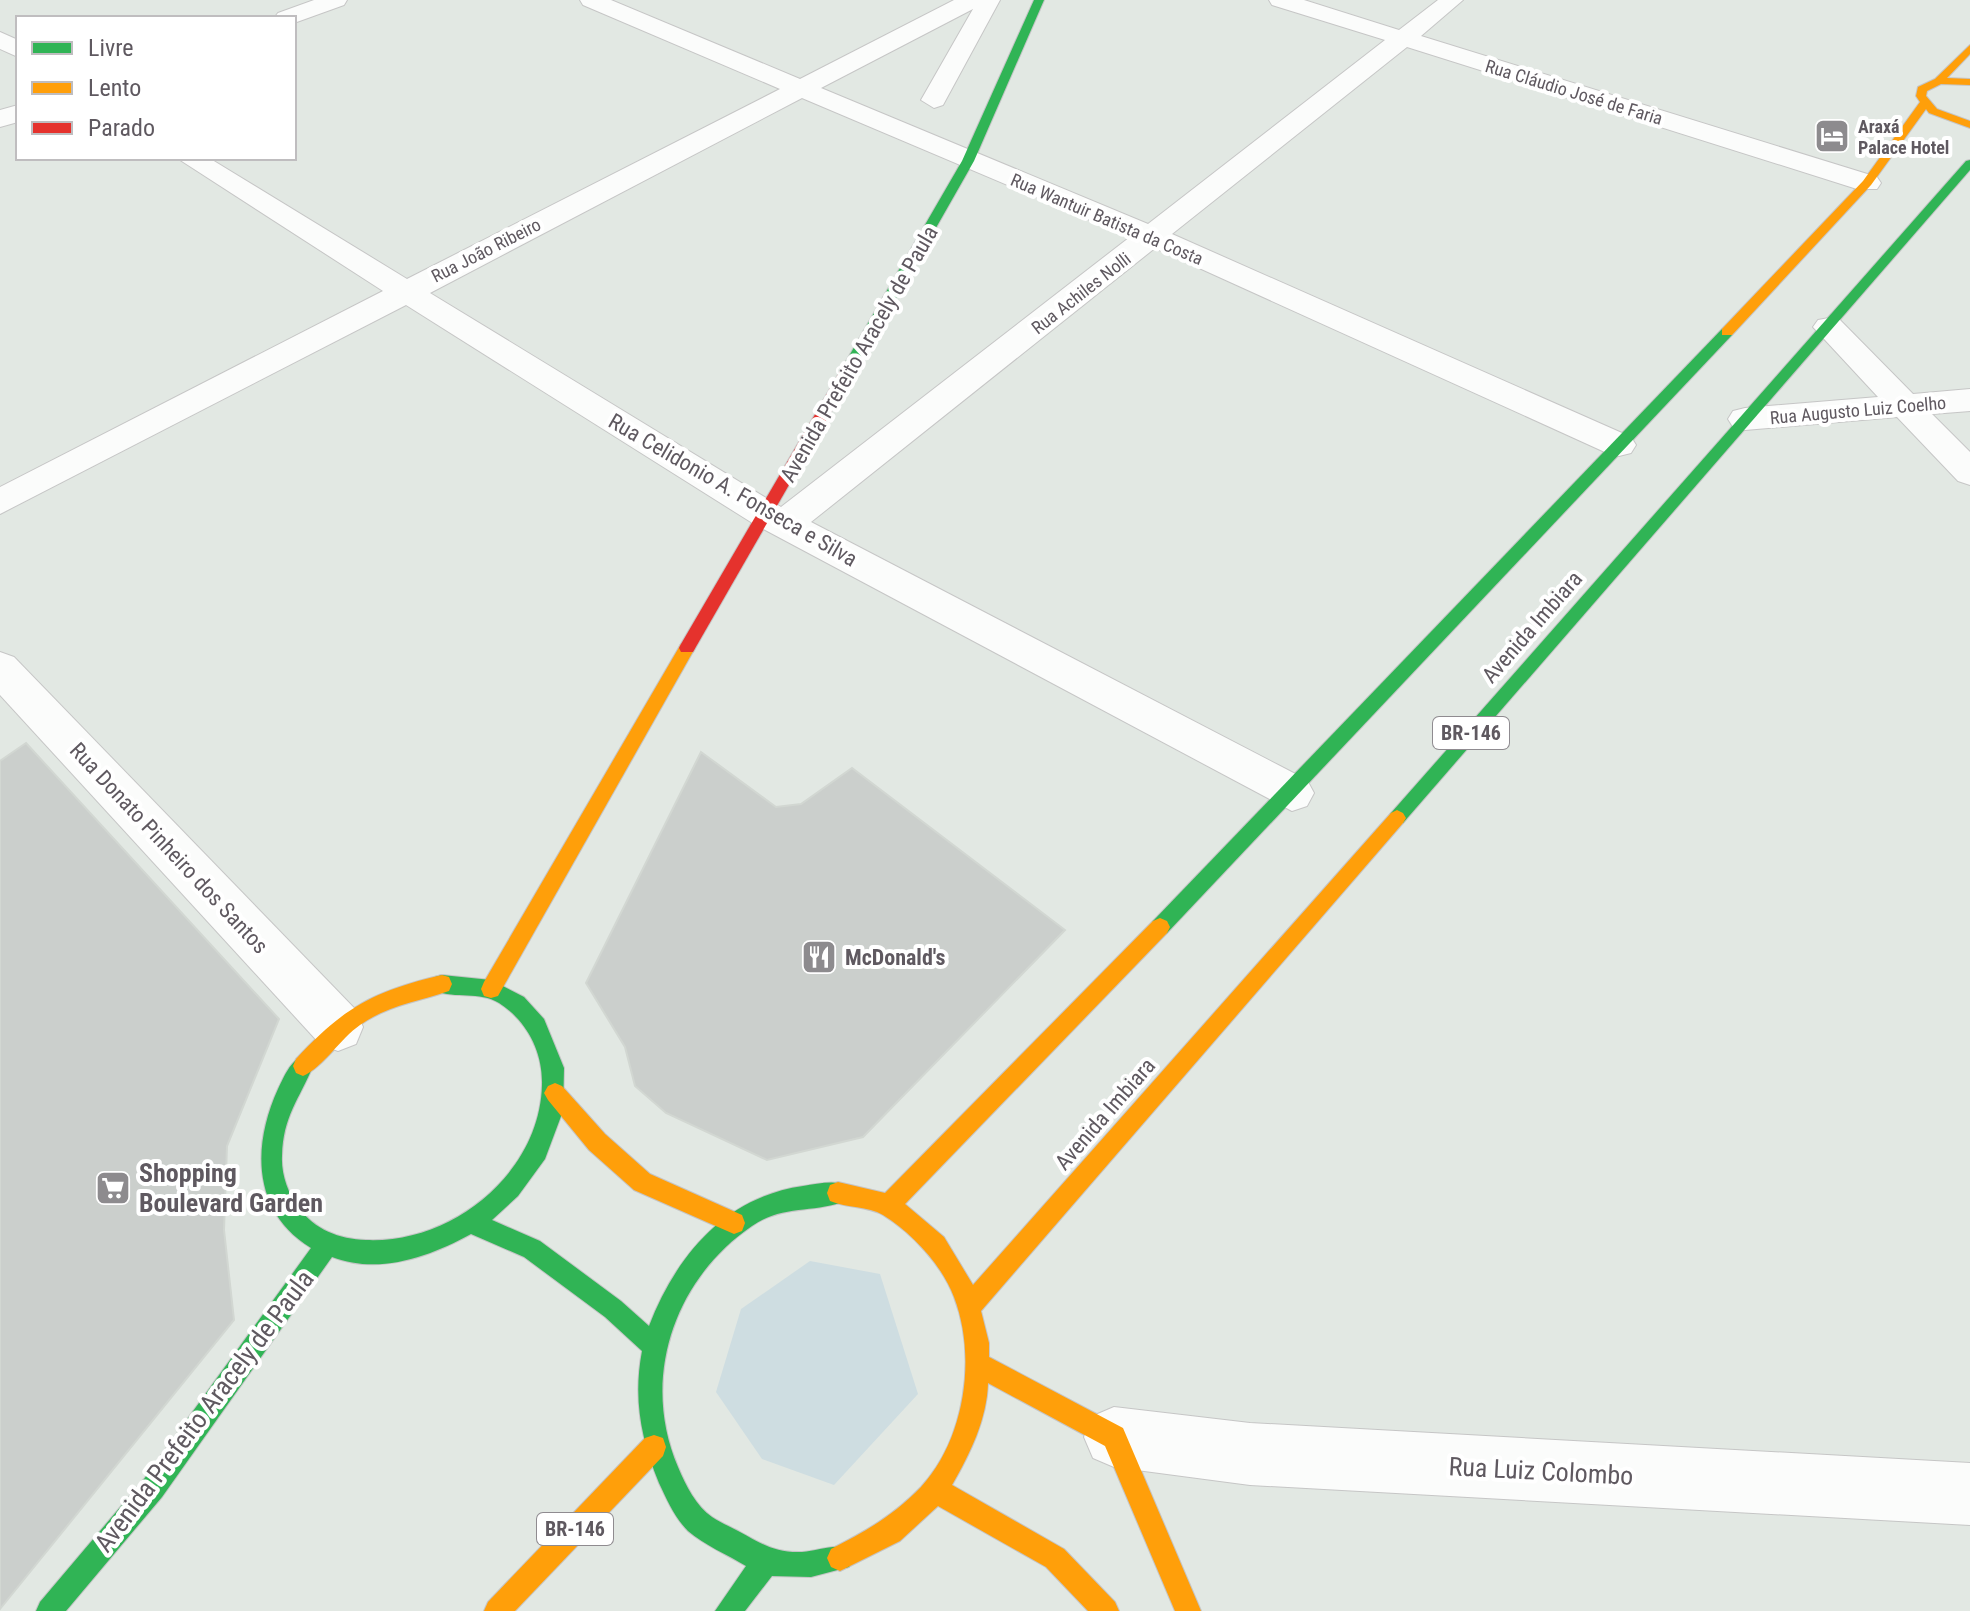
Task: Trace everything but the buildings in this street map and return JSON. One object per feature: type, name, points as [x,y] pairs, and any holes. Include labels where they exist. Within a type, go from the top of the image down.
[{"type":"main road","name":"Avenida Prefeito Aracely de Paula","points":[[491,989],[776,520],[968,161],[1039,0]]},
{"type":"main road","points":[[1970,48],[1939,81],[1922,89],[1925,103],[1947,118],[1970,125]]},
{"type":"main road","points":[[1939,81],[1970,82]]},
{"type":"main road","points":[[888,1206],[1292,793],[1867,183],[1925,103]]},
{"type":"main road","name":"Avenida Imbiara","points":[[972,1303],[1970,163]]},
{"type":"main road","points":[[442,984],[491,989],[527,1011],[550,1047],[555,1093],[543,1140],[515,1185],[473,1223],[424,1247],[372,1256],[326,1246],[288,1216],[271,1171],[276,1120],[300,1069],[338,1027],[388,996],[442,984]]},
{"type":"main road","points":[[555,1093],[597,1142],[642,1182],[734,1223]]},
{"type":"main road","points":[[838,1193],[888,1206],[923,1229],[952,1261],[972,1303],[981,1366],[970,1431],[939,1492],[890,1538],[830,1564],[766,1562],[696,1521],[654,1447],[647,1395],[653,1345],[670,1296],[699,1254],[734,1223],[785,1198],[838,1193]]},
{"type":"main road","points":[[473,1223],[532,1249],[603,1301],[653,1345]]},
{"type":"main road","name":"Avenida Prefeito Aracely de Paula","points":[[49,1611],[153,1488],[326,1246]]},
{"type":"main road","points":[[981,1366],[1114,1437],[1188,1611]]},
{"type":"main road","name":"BR-146","points":[[497,1611],[654,1447]]},
{"type":"main road","points":[[939,1492],[1055,1558],[1106,1611]]},
{"type":"main road","points":[[728,1611],[766,1562]]},
{"type":"street","points":[[292,16],[336,0]]},
{"type":"street","name":"Rua Wantuir Batista da Costa","points":[[591,0],[1154,237],[1619,445]]},
{"type":"street","name":"Rua João Ribeiro","points":[[0,502],[972,0]]},
{"type":"street","points":[[934,100],[989,0]]},
{"type":"street","name":"Rua Cláudio José de Faria","points":[[1280,0],[1867,183]]},
{"type":"street","name":"Rua Achiles Nolli","points":[[776,520],[1154,237],[1401,37],[1452,0]]},
{"type":"street","name":"Rua Celidonio A. Fonseca e Silva","points":[[193,160],[776,520],[1292,793]]},
{"type":"street","points":[[1829,327],[1970,473]]},
{"type":"street","name":"Rua Augusto Luiz Coelho","points":[[1745,419],[1905,408],[1970,400]]},
{"type":"street","name":"Rua Donato Pinheiro dos Santos","points":[[0,668],[338,1027]]},
{"type":"street","name":"Rua Luiz Colombo","points":[[1114,1437],[1250,1454],[1970,1494]]},
{"type":"shaded area","points":[[810,1261],[880,1274],[918,1394],[834,1485],[762,1459],[716,1392],[741,1309]]},
{"type":"traffic: fast","points":[[852,363],[968,161],[1039,0]]},
{"type":"traffic: fast","points":[[1397,818],[1970,163]]},
{"type":"traffic: fast","points":[[1160,927],[1727,332]]},
{"type":"traffic: fast","points":[[303,1066],[278,1115],[271,1156],[272,1172],[281,1198],[299,1226],[317,1239],[338,1248],[392,1253],[435,1241],[475,1219],[510,1188],[537,1151],[552,1111],[553,1068],[537,1026],[511,999],[485,987],[442,984]]},
{"type":"traffic: fast","points":[[838,1193],[790,1199],[767,1206],[745,1217],[715,1240],[690,1269],[671,1301],[657,1336],[650,1374],[650,1411],[657,1448],[672,1483],[687,1510],[703,1526],[770,1563],[801,1565],[840,1558]]},
{"type":"traffic: fast","points":[[473,1223],[532,1249],[613,1309],[653,1345]]},
{"type":"traffic: fast","points":[[49,1611],[153,1488],[326,1246]]},
{"type":"traffic: fast","points":[[728,1611],[766,1562]]},
{"type":"traffic: slow","points":[[1939,81],[1970,48]]},
{"type":"traffic: slow","points":[[1970,82],[1939,81],[1922,89],[1921,96],[1933,111],[1970,125]]},
{"type":"traffic: slow","points":[[1727,332],[1867,183],[1925,103]]},
{"type":"traffic: slow","points":[[491,989],[687,648]]},
{"type":"traffic: slow","points":[[972,1303],[1397,818]]},
{"type":"traffic: slow","points":[[888,1206],[1160,927]]},
{"type":"traffic: slow","points":[[303,1066],[335,1033],[364,1011],[397,996],[442,984]]},
{"type":"traffic: slow","points":[[555,1093],[597,1142],[642,1182],[734,1223]]},
{"type":"traffic: slow","points":[[838,1193],[891,1207],[936,1245],[964,1292],[977,1343],[975,1396],[960,1448],[932,1494],[891,1532],[840,1558]]},
{"type":"traffic: slow","points":[[981,1366],[1114,1437],[1188,1611]]},
{"type":"traffic: slow","points":[[497,1611],[654,1447]]},
{"type":"traffic: slow","points":[[939,1492],[1055,1558],[1106,1611]]},
{"type":"traffic: jam","points":[[687,648],[852,363]]},
{"type":"place","name":"Araxá Palace Hotel","points":[[1832,136]]},
{"type":"place","name":"McDonald's","points":[[819,957]]},
{"type":"place","name":"Shopping Boulevard Garden","points":[[113,1188]]}]
